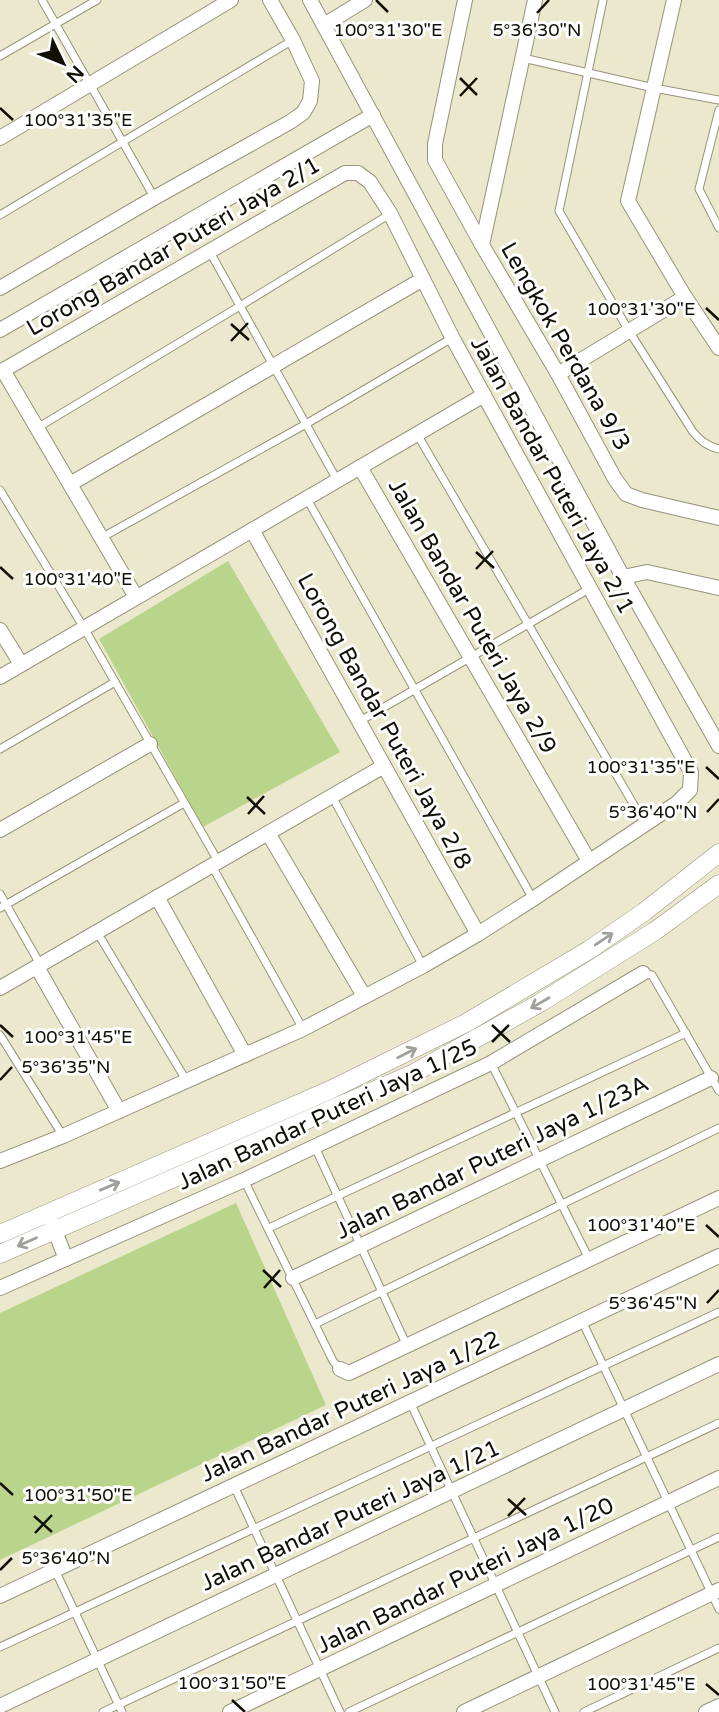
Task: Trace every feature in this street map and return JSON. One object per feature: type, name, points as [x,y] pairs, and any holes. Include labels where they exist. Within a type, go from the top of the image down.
[{"type":"street","points":[[0,138],[231,0]]},
{"type":"street","points":[[0,288],[303,113],[310,101],[312,81],[270,0]]},
{"type":"street","points":[[310,0],[623,577],[718,742]]},
{"type":"street","points":[[324,25],[365,0]]},
{"type":"street","points":[[465,0],[435,144],[435,160],[482,245]]},
{"type":"street","name":"Lengkok Perdana 9/3","points":[[535,0],[482,245],[626,494],[719,518]]},
{"type":"street","points":[[674,0],[628,201],[719,348]]},
{"type":"street","points":[[0,330],[373,116]]},
{"type":"street","name":"Lorong Bandar Puteri Jaya 2/1","points":[[2,371],[345,173],[358,173],[370,182]]},
{"type":"street","name":"Jalan Bandar Puteri Jaya 2/1","points":[[370,182],[390,213],[452,337],[691,772],[690,790],[677,803],[645,825]]},
{"type":"street","points":[[70,484],[423,279]]},
{"type":"street","points":[[558,374],[685,297]]},
{"type":"street","points":[[2,371],[136,597]]},
{"type":"street","points":[[0,677],[484,396]]},
{"type":"street","name":"Jalan Bandar Puteri Jaya 2/9","points":[[360,467],[589,861]]},
{"type":"street","name":"Lorong Bandar Puteri Jaya 2/8","points":[[252,530],[478,934]]},
{"type":"street","points":[[623,577],[647,572],[719,588]]},
{"type":"street","points":[[0,630],[21,664]]},
{"type":"street","points":[[0,830],[150,744]]},
{"type":"street","points":[[0,988],[384,766]]},
{"type":"street","points":[[0,1161],[63,1136],[303,1029],[478,934],[645,825]]},
{"type":"street","points":[[268,833],[364,996]]},
{"type":"street","points":[[0,1234],[330,1090],[466,1023],[589,950],[655,904],[719,853]]},
{"type":"street","points":[[0,1254],[412,1074],[540,1003],[655,931],[719,884]]},
{"type":"street","points":[[157,897],[245,1055]]},
{"type":"street","points":[[39,965],[119,1111]]},
{"type":"street","name":"Jalan Bandar Puteri Jaya 1/25","points":[[0,1288],[244,1180],[491,1063],[643,974]]},
{"type":"street","name":"Jalan Bandar Puteri Jaya 1/23A","points":[[293,1278],[711,1078]]},
{"type":"street","points":[[340,1369],[349,1373],[719,1198]]},
{"type":"street","points":[[48,1213],[66,1259]]},
{"type":"street","name":"Jalan Bandar Puteri Jaya 1/22","points":[[0,1596],[719,1256]]},
{"type":"street","name":"Jalan Bandar Puteri Jaya 1/21","points":[[0,1706],[719,1364]]},
{"type":"street","name":"Jalan Bandar Puteri Jaya 1/20","points":[[230,1712],[719,1478]]},
{"type":"street","points":[[464,1712],[715,1592]]},
{"type":"street","points":[[706,1712],[719,1706]]},
{"type":"lane","points":[[42,0],[155,198]]},
{"type":"lane","points":[[0,56],[97,0]]},
{"type":"lane","points":[[603,0],[559,211],[629,331],[693,432],[700,441],[719,449]]},
{"type":"lane","points":[[0,215],[293,40]]},
{"type":"lane","points":[[523,58],[719,100]]},
{"type":"lane","points":[[719,110],[699,189],[719,228]]},
{"type":"lane","points":[[37,428],[390,213]]},
{"type":"lane","points":[[210,252],[337,481]]},
{"type":"lane","points":[[101,538],[306,424],[452,337]]},
{"type":"lane","points":[[417,434],[645,825]]},
{"type":"lane","points":[[0,490],[84,628],[184,803],[303,1029]]},
{"type":"lane","points":[[306,498],[533,900]]},
{"type":"lane","points":[[359,721],[589,589]]},
{"type":"lane","points":[[0,749],[115,682]]},
{"type":"lane","points":[[332,796],[423,966]]},
{"type":"lane","points":[[3,907],[184,803]]},
{"type":"lane","points":[[0,894],[3,907],[39,965]]},
{"type":"lane","points":[[97,932],[186,1080]]},
{"type":"lane","points":[[643,974],[652,975],[719,1091]]},
{"type":"lane","points":[[269,1228],[685,1033]]},
{"type":"lane","points":[[0,1035],[63,1136]]},
{"type":"lane","points":[[491,1063],[589,1259]]},
{"type":"lane","points":[[315,1324],[719,1128]]},
{"type":"lane","points":[[314,1147],[407,1346]]},
{"type":"lane","points":[[244,1180],[333,1361],[340,1369]]},
{"type":"lane","points":[[0,1647],[719,1312]]},
{"type":"lane","points":[[582,1321],[691,1550],[715,1592],[719,1609]]},
{"type":"lane","points":[[410,1402],[555,1712]]},
{"type":"lane","points":[[103,1712],[120,1708],[297,1621],[719,1423]]},
{"type":"lane","points":[[234,1486],[340,1712]]},
{"type":"lane","points":[[349,1712],[719,1537]]},
{"type":"lane","points":[[55,1570],[120,1708]]},
{"type":"lane","points":[[584,1712],[719,1648]]},
{"type":"green space","points":[[228,561],[340,752],[203,827],[99,639]]},
{"type":"green space","points":[[236,1203],[326,1405],[0,1560],[0,1313]]}]
